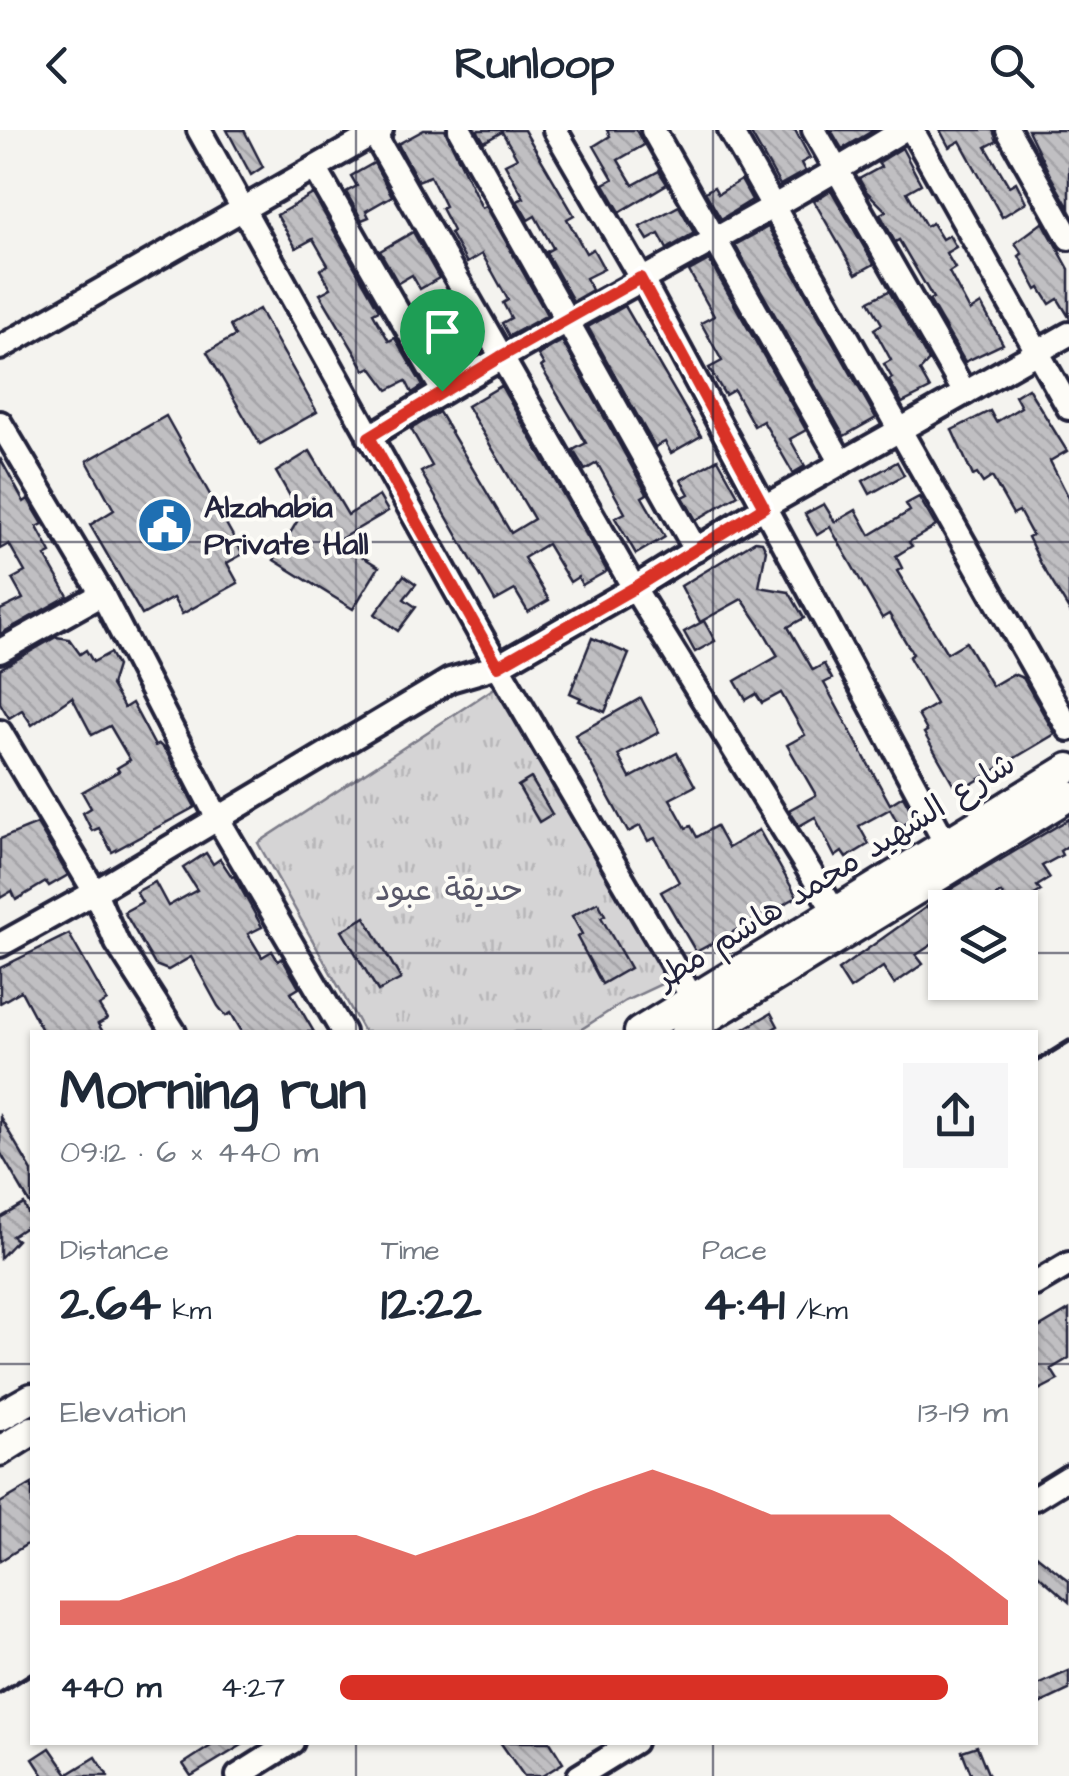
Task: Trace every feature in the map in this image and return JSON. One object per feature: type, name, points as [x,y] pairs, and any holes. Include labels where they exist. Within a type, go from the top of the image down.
[{"type":"main road","name":"شارع الشهيد محمد هاشم مطر","points":[[695,1017],[835,912],[1069,768]]},
{"type":"main road","name":"شارع الشهيد محمد هاشم مطر","points":[[646,1030],[695,1017],[1069,796]]},
{"type":"main road","points":[[0,1416],[30,1399]]},
{"type":"main road","points":[[0,1451],[30,1433]]},
{"type":"street","points":[[199,130],[695,1017]]},
{"type":"street","points":[[460,130],[696,550]]},
{"type":"street","points":[[556,130],[946,844]]},
{"type":"street","points":[[653,130],[842,463]]},
{"type":"street","points":[[730,130],[1069,729]]},
{"type":"street","points":[[814,130],[965,393]]},
{"type":"street","points":[[369,437],[566,319],[837,171],[903,130]]},
{"type":"street","points":[[912,130],[1069,408]]},
{"type":"street","points":[[1008,130],[1069,238]]},
{"type":"street","points":[[0,348],[378,132],[500,357],[634,588],[835,912]]},
{"type":"street","points":[[314,168],[442,391]]},
{"type":"street","points":[[0,945],[450,680],[498,666],[764,507],[1069,334]]},
{"type":"street","points":[[0,424],[102,594],[218,819],[343,1030]]},
{"type":"street","points":[[0,651],[102,594]]},
{"type":"street","points":[[0,732],[95,892],[117,943],[173,1030]]},
{"type":"street","points":[[1038,1282],[1069,1264]]},
{"type":"street","points":[[1038,1496],[1069,1477]]},
{"type":"street","points":[[238,1776],[287,1745]]},
{"type":"street","points":[[578,1776],[629,1745]]},
{"type":"green space","name":"حديقة عبود","points":[[496,687],[668,981],[625,1001],[580,1030],[363,1030],[258,843]]},
{"type":"building","points":[[227,130],[244,130],[263,167],[251,175]]},
{"type":"building","points":[[424,130],[445,130],[482,208],[486,206],[547,315],[509,336],[502,323],[511,318],[503,303],[508,300],[492,271],[482,254],[467,263],[450,233],[453,231],[441,208],[445,206],[430,176],[418,181],[398,144]]},
{"type":"building","points":[[477,130],[524,130],[574,215],[567,219],[586,253],[593,249],[604,269],[586,278],[592,290],[573,301],[546,252],[553,248],[535,216],[528,220],[517,201],[524,198],[505,164],[517,158],[502,132],[484,142]]},
{"type":"building","points":[[607,130],[636,130],[644,145],[618,160],[633,185],[659,171],[667,184],[620,212],[604,184],[613,179],[594,146],[610,136]]},
{"type":"building","points":[[749,130],[795,130],[810,158],[801,163],[805,171],[780,185]]},
{"type":"building","points":[[831,130],[874,130],[842,149]]},
{"type":"building","points":[[940,130],[993,130],[997,141],[986,147],[1009,186],[1016,182],[1026,202],[1002,217],[960,141],[949,147]]},
{"type":"building","points":[[1028,130],[1069,130],[1069,208],[1050,175]]},
{"type":"building","points":[[902,148],[921,184],[907,192],[926,226],[932,223],[942,239],[949,235],[956,247],[946,253],[955,268],[949,272],[970,311],[981,304],[1003,344],[965,362],[929,300],[933,298],[880,214],[886,211],[859,179],[881,167],[878,163]]},
{"type":"building","points":[[374,163],[392,196],[366,211],[369,217],[362,220],[346,192],[357,186],[351,176]]},
{"type":"building","points":[[741,180],[752,200],[721,219],[705,192],[714,187],[718,194]]},
{"type":"building","points":[[831,190],[874,264],[856,274],[814,201]]},
{"type":"building","points":[[313,194],[379,310],[373,313],[389,341],[395,338],[423,386],[412,393],[406,381],[388,390],[371,367],[365,370],[320,294],[331,288],[320,270],[328,265],[313,239],[296,248],[277,215]]},
{"type":"building","points":[[679,206],[694,233],[667,249],[659,234],[648,240],[640,227]]},
{"type":"building","points":[[1043,222],[1069,269],[1069,317],[1058,299],[1050,304],[1040,288],[1037,290],[1015,243]]},
{"type":"building","points":[[768,227],[876,418],[844,436],[735,245]]},
{"type":"building","points":[[413,232],[439,278],[420,289],[412,275],[398,283],[380,251]]},
{"type":"building","points":[[709,260],[806,430],[790,439],[805,466],[793,473],[763,421],[754,426],[734,390],[725,395],[709,368],[722,361],[701,323],[714,316],[689,271]]},
{"type":"building","points":[[889,291],[929,361],[920,371],[930,389],[902,403],[884,364],[891,360],[874,329],[882,324],[869,301]]},
{"type":"building","points":[[625,306],[701,436],[671,453],[665,442],[655,447],[588,327]]},
{"type":"building","points":[[259,309],[317,412],[260,444],[207,352],[235,336],[230,326]]},
{"type":"building","points":[[457,309],[482,352],[449,371],[424,328]]},
{"type":"building","points":[[562,341],[647,494],[642,497],[665,537],[636,554],[615,518],[625,513],[597,463],[585,470],[573,450],[586,443],[541,367],[544,365],[538,355]]},
{"type":"building","points":[[501,386],[607,571],[582,585],[578,577],[570,582],[547,544],[524,558],[549,600],[528,612],[515,590],[495,601],[421,472],[432,466],[411,429],[439,412],[511,533],[534,519],[467,406]]},
{"type":"building","points":[[1028,388],[1067,451],[1050,461],[1069,498],[1069,610],[1041,564],[1019,511],[1013,514],[992,477],[983,483],[977,474],[973,476],[952,430],[990,411],[996,422],[1021,407],[1015,396]]},
{"type":"building","points":[[166,416],[243,554],[227,563],[238,583],[182,614],[173,598],[142,615],[90,525],[114,510],[87,461]]},
{"type":"building","points":[[310,451],[348,515],[379,496],[388,511],[337,541],[379,567],[353,609],[274,560],[301,515],[276,472]]},
{"type":"building","points":[[0,458],[24,502],[28,499],[43,524],[37,527],[51,553],[45,556],[68,596],[0,634],[0,610],[23,599],[12,579],[25,572],[9,544],[0,549]]},
{"type":"building","points":[[718,459],[738,495],[696,520],[683,497],[689,494],[681,480]]},
{"type":"building","points":[[897,462],[904,475],[870,494],[863,481]]},
{"type":"building","points":[[919,497],[936,526],[909,542],[912,546],[896,556],[902,568],[897,571],[947,653],[966,642],[992,686],[1013,674],[1023,678],[1055,734],[958,792],[918,715],[936,704],[909,657],[913,654],[889,614],[882,618],[830,527],[817,535],[805,514],[824,504],[835,522],[856,510],[870,535],[910,511],[906,504]]},
{"type":"building","points":[[755,541],[762,542],[766,550],[759,587],[789,592],[804,618],[788,627],[813,670],[824,664],[832,679],[824,683],[890,804],[903,796],[915,818],[900,827],[890,809],[859,826],[869,844],[846,858],[842,852],[835,857],[815,817],[799,826],[789,810],[816,795],[787,745],[805,735],[781,693],[762,703],[756,694],[746,700],[735,681],[778,656],[761,627],[742,599],[700,622],[681,586]]},
{"type":"building","points":[[404,575],[416,584],[404,599],[416,607],[398,631],[375,614]]},
{"type":"building","points":[[704,621],[715,641],[695,652],[684,632]]},
{"type":"building","points":[[56,637],[69,639],[80,654],[86,650],[93,662],[110,653],[117,666],[111,685],[124,708],[132,703],[155,746],[159,744],[166,751],[195,807],[112,852],[99,828],[92,831],[83,813],[91,808],[82,792],[119,771],[117,768],[130,760],[110,726],[92,735],[72,697],[32,725],[22,710],[9,718],[0,703],[0,669]]},
{"type":"building","points":[[592,638],[629,654],[605,712],[570,693]]},
{"type":"building","points":[[641,698],[659,732],[618,755],[630,778],[677,753],[695,786],[670,799],[686,828],[691,826],[697,837],[716,826],[728,848],[759,830],[797,897],[696,952],[661,892],[679,882],[655,838],[648,841],[640,826],[628,832],[575,735]]},
{"type":"building","points":[[531,778],[552,814],[539,822],[518,786]]},
{"type":"building","points":[[1069,819],[1069,845],[1060,851],[1062,855],[1042,866],[1050,878],[1037,886],[1041,891],[950,890]]},
{"type":"building","points":[[37,824],[68,875],[49,886],[46,882],[16,900],[12,891],[0,898],[0,839]]},
{"type":"building","points":[[206,853],[213,864],[220,859],[234,876],[262,927],[248,934],[262,957],[272,951],[278,961],[282,958],[299,988],[291,993],[313,1030],[241,1030],[231,1013],[226,1016],[218,1006],[191,957],[168,970],[155,965],[124,912],[142,902],[136,892],[155,882],[168,906],[197,890],[183,868]]},
{"type":"building","points":[[598,902],[605,915],[601,917],[630,968],[602,984],[577,937],[582,934],[572,916]]},
{"type":"building","points":[[928,906],[928,947],[916,955],[923,964],[894,984],[883,967],[850,989],[838,970]]},
{"type":"building","points":[[365,917],[401,979],[378,991],[342,931]]},
{"type":"building","points":[[69,934],[107,1001],[99,1006],[107,1019],[98,1024],[102,1030],[42,1030],[21,991],[0,1003],[0,968]]},
{"type":"building","points":[[771,1013],[778,1026],[771,1030],[742,1030]]},
{"type":"building","points":[[0,1117],[30,1168],[30,1204],[0,1152]]},
{"type":"building","points":[[24,1204],[30,1224],[12,1236],[17,1240],[0,1258],[0,1218]]},
{"type":"building","points":[[1069,1310],[1069,1358],[1051,1369],[1058,1380],[1038,1390],[1038,1328]]},
{"type":"building","points":[[30,1485],[30,1542],[0,1561],[0,1503]]},
{"type":"building","points":[[1038,1556],[1069,1581],[1069,1602],[1038,1575]]},
{"type":"building","points":[[1069,1671],[1069,1690],[1038,1705],[1038,1685]]},
{"type":"building","points":[[212,1745],[242,1745],[191,1776],[183,1764]]},
{"type":"building","points":[[502,1745],[552,1745],[563,1763],[542,1776],[524,1776]]},
{"type":"building","points":[[977,1746],[989,1776],[972,1776],[962,1751]]},
{"type":"building","points":[[50,1748],[68,1774],[96,1757],[108,1776],[44,1776],[33,1759]]},
{"type":"railway","points":[[1038,1060],[1069,1041]]},
{"type":"railway","points":[[0,1693],[30,1674]]},
{"type":"place","name":"Alzahabia Private Hall","points":[[165,525]]},
{"type":"route","points":[[640,278],[764,507],[498,666],[369,437],[442,391],[640,278]]}]
